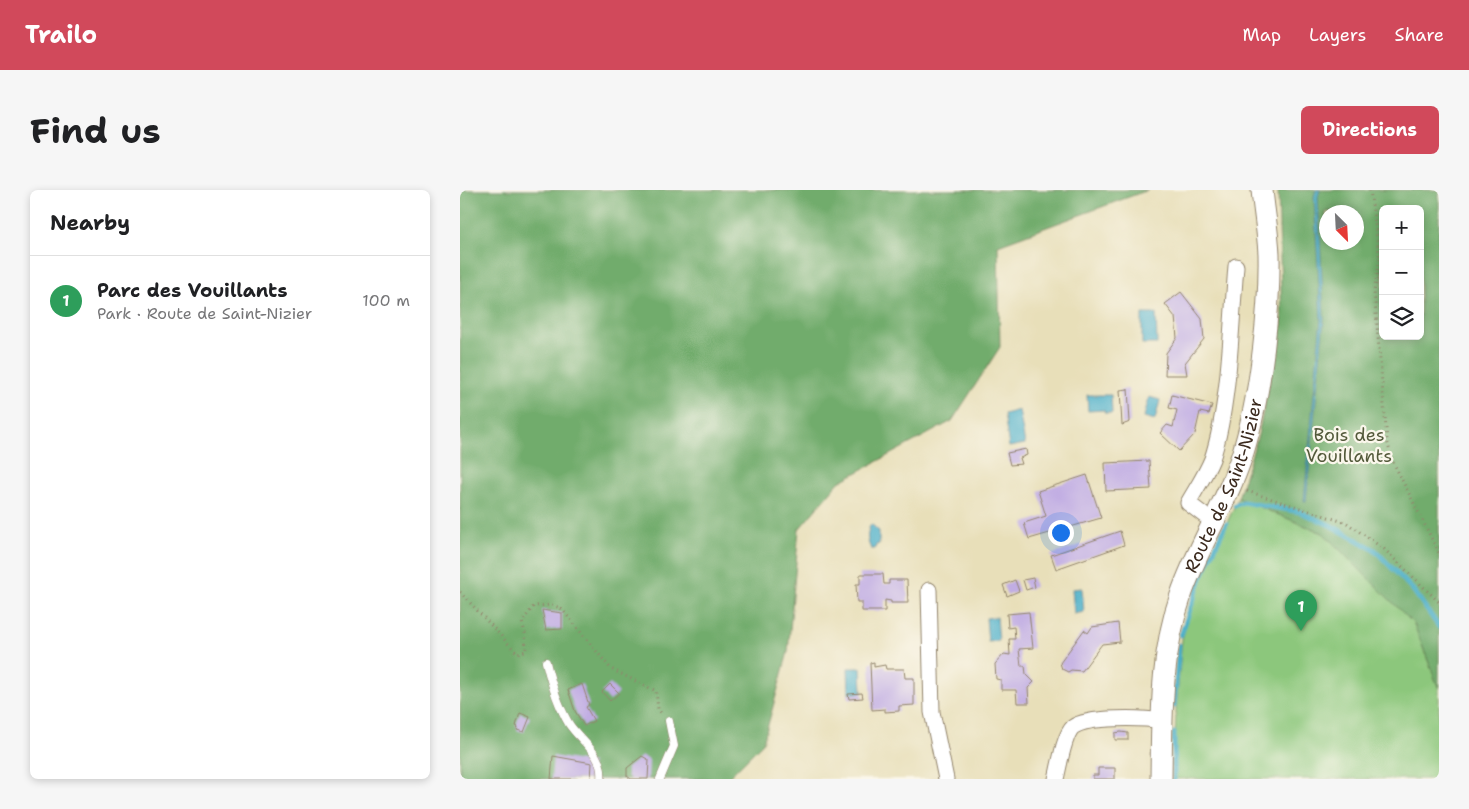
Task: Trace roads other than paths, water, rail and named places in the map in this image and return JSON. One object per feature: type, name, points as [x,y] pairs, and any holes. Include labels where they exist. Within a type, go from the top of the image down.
[{"type":"main road","name":"Route de Saint-Nizier","points":[[1161,779],[1164,670],[1172,629],[1181,596],[1212,522],[1230,485],[1246,443],[1256,395],[1264,329],[1269,254],[1262,190]]},
{"type":"street","points":[[1212,522],[1188,503],[1211,461],[1217,439],[1226,379],[1236,266]]},
{"type":"street","points":[[929,590],[932,712],[946,779]]},
{"type":"street","points":[[1056,779],[1066,740],[1072,728],[1085,722],[1127,718],[1162,721]]},
{"type":"lane","points":[[546,662],[552,687],[570,725],[588,744],[602,768],[601,779]]},
{"type":"lane","points":[[660,779],[674,746],[669,721]]},
{"type":"water","points":[[1316,190],[1320,190],[1318,197],[1319,250],[1321,250],[1324,319],[1306,501],[1304,501],[1321,319],[1314,197]]},
{"type":"water","points":[[1142,314],[1156,314],[1157,344],[1142,344]]},
{"type":"water","points":[[1087,395],[1111,395],[1112,413],[1105,413],[1104,410],[1088,411]]},
{"type":"water","points":[[1149,397],[1160,400],[1155,420],[1144,417]]},
{"type":"water","points":[[1019,410],[1025,444],[1009,447],[1004,414]]},
{"type":"water","points":[[871,524],[879,531],[879,544],[876,545],[875,549],[871,549],[868,540],[868,531]]},
{"type":"water","points":[[1082,588],[1084,612],[1074,614],[1072,589]]},
{"type":"water","points":[[997,617],[999,641],[988,642],[986,618]]},
{"type":"water","points":[[848,668],[861,668],[862,693],[849,694]]},
{"type":"waterway","points":[[1235,505],[1243,502],[1300,512],[1330,525],[1375,550],[1413,590],[1439,627]]},
{"type":"waterway","points":[[1181,635],[1201,578],[1226,524]]},
{"type":"waterway","points":[[1174,706],[1179,645]]},
{"type":"waterway","points":[[1174,733],[1174,779]]},
{"type":"place","name":"Parc des Vouillants","points":[[1301,631]]},
{"type":"park label","name":"Bois des Vouillants","points":[[1349,445]]}]
